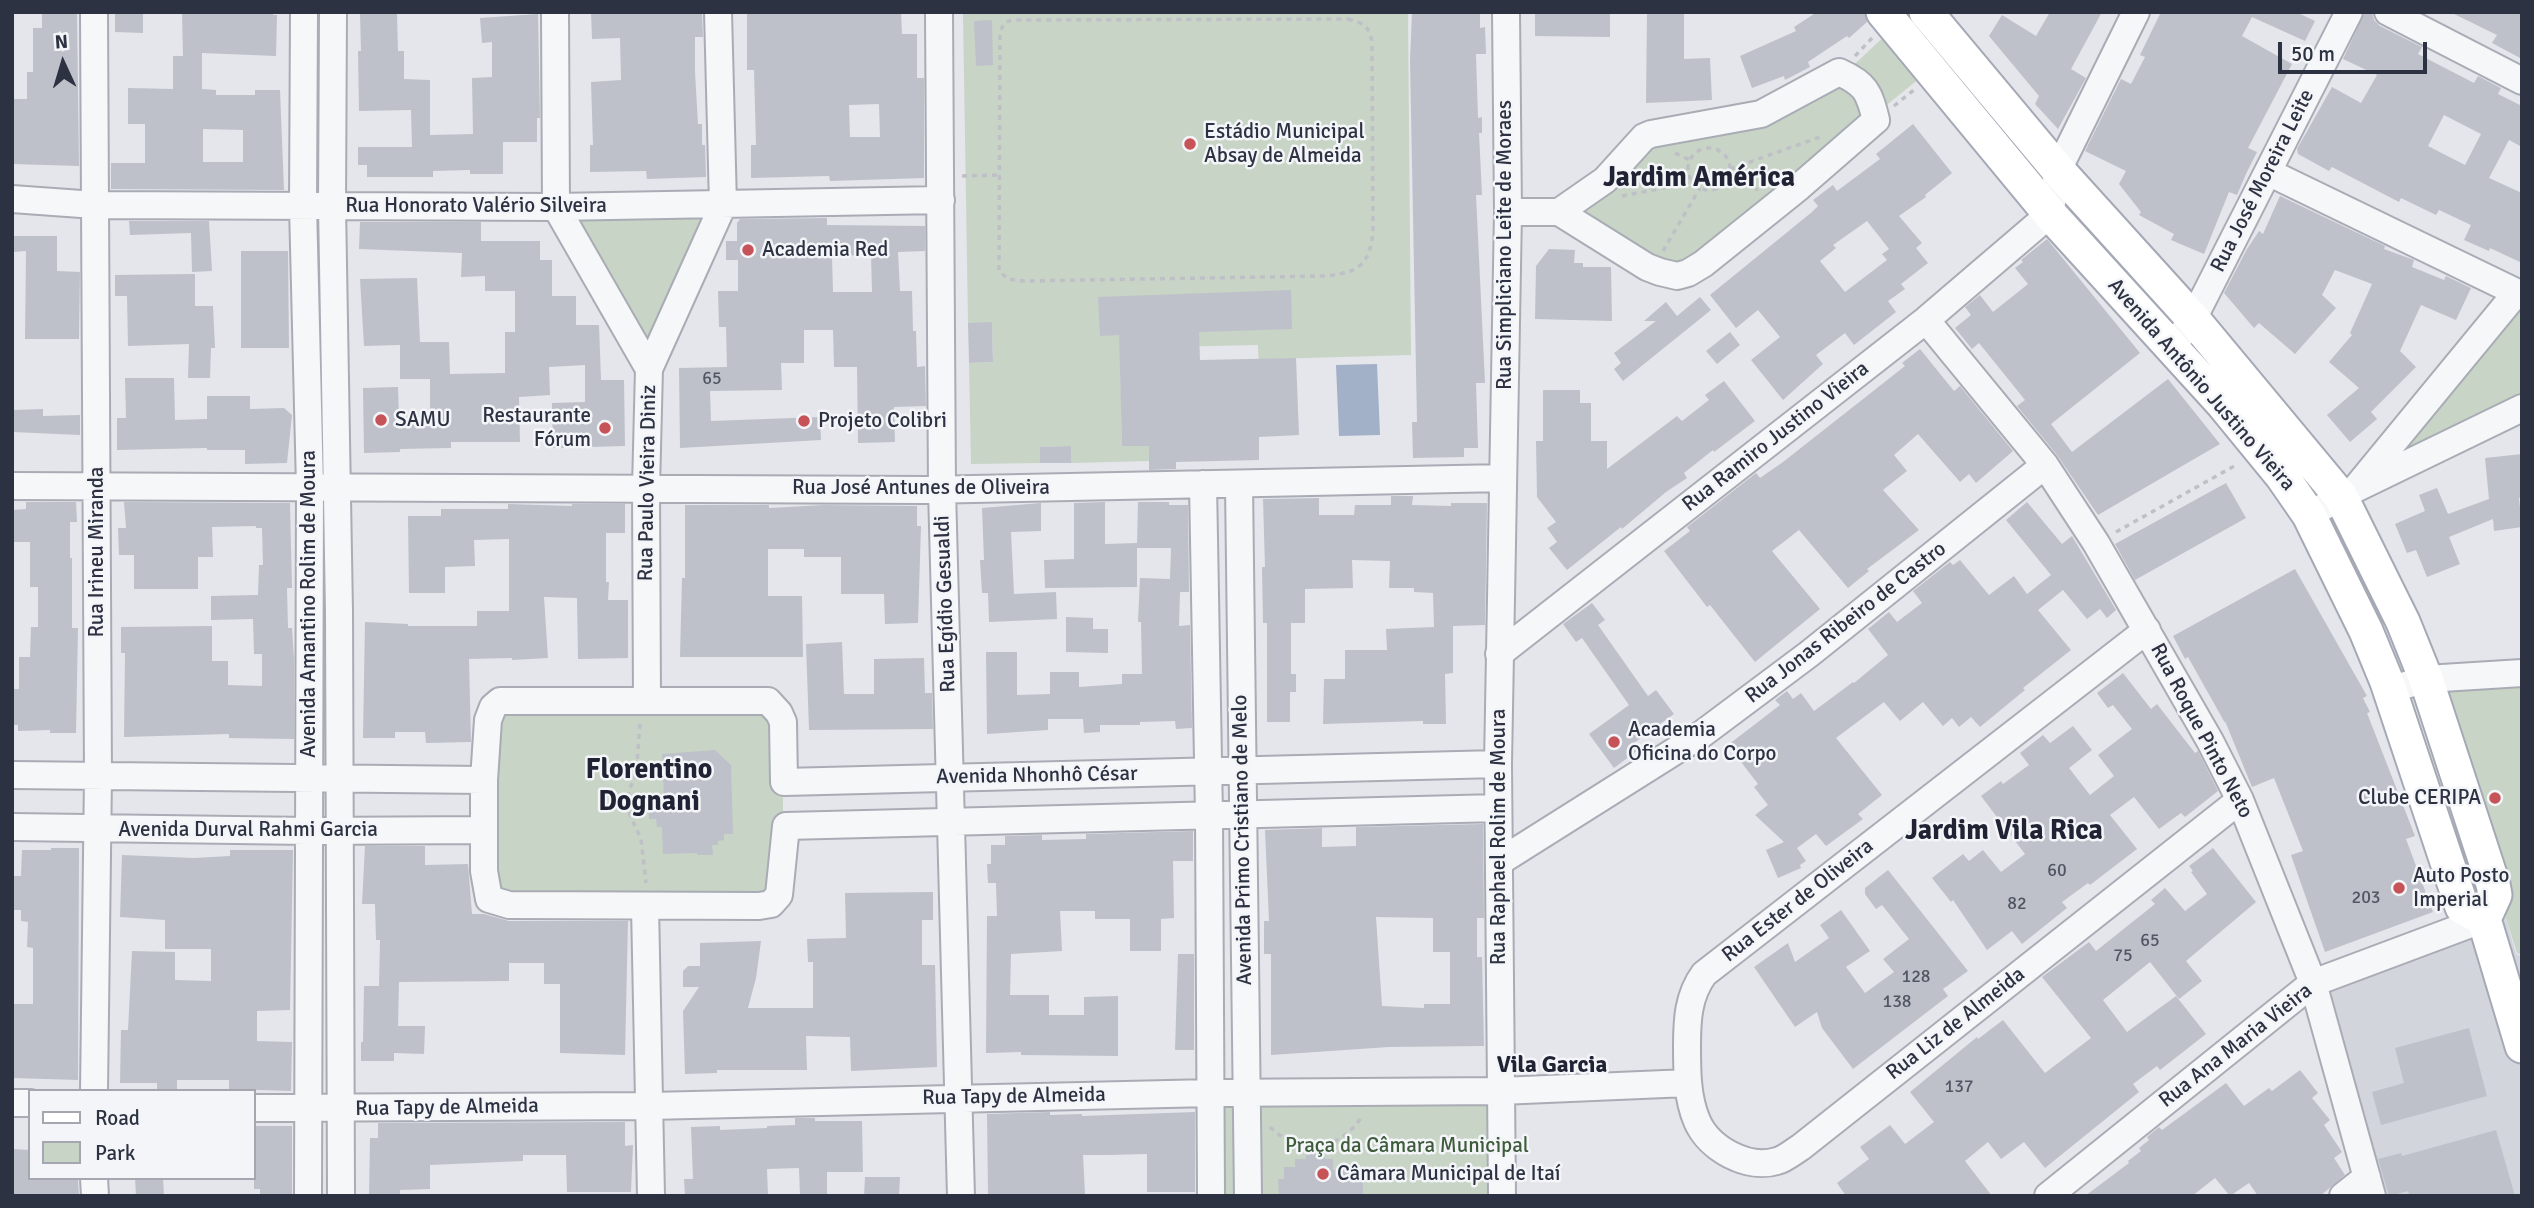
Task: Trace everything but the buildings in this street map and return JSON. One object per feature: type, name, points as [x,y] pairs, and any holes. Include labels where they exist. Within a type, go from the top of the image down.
[{"type":"main road","name":"Avenida Antônio Justino Vieira","points":[[1893,24],[2050,214],[2172,347],[2261,451],[2309,515],[2366,631],[2389,690],[2462,906],[2484,919],[2495,895],[2493,884],[2426,679],[2348,493],[2058,170],[1926,12]]},
{"type":"main road","points":[[2484,919],[2522,1046]]},
{"type":"street","name":"Rua Irineu Miranda","points":[[93,12],[98,776],[94,1089]]},
{"type":"street","name":"Avenida Amantino Rolim de Moura","points":[[304,12],[303,206],[310,487],[308,1196]]},
{"type":"street","name":"Avenida Amantino Rolim de Moura","points":[[333,12],[332,206],[338,487],[341,1196]]},
{"type":"street","points":[[555,12],[556,207]]},
{"type":"street","points":[[649,369],[723,205],[718,12]]},
{"type":"street","name":"Rua Egídio Gesualdi","points":[[939,12],[942,490],[961,1196]]},
{"type":"street","name":"Rua Simpliciano Leite de Moraes","points":[[1503,478],[1508,212],[1506,12]]},
{"type":"street","points":[[1893,24],[1926,12]]},
{"type":"street","points":[[2050,214],[2058,170],[2136,12]]},
{"type":"street","name":"Rua José Moreira Leite","points":[[2172,347],[2193,318],[2349,12]]},
{"type":"street","points":[[2388,12],[2522,81]]},
{"type":"street","points":[[1508,212],[1559,212],[1647,267],[1677,276],[1703,264],[1800,187],[1876,120],[1864,87],[1839,72],[1761,114],[1661,131],[1644,137],[1605,180],[1559,212]]},
{"type":"street","points":[[2268,172],[2519,293],[2348,493]]},
{"type":"street","name":"Rua Honorato Valério Silveira","points":[[12,199],[95,205],[556,207],[723,205],[941,188]]},
{"type":"street","name":"Rua Paulo Vieira Diniz","points":[[556,207],[649,369],[644,701]]},
{"type":"street","name":"Rua Ramiro Justino Vieira","points":[[1499,654],[1926,320],[2050,214]]},
{"type":"street","name":"Rua Roque Pinto Neto","points":[[1926,320],[2045,466],[2096,543],[2240,800],[2313,983],[2369,1187]]},
{"type":"street","points":[[2309,515],[2348,493],[2522,408]]},
{"type":"street","name":"Rua Jonas Ribeiro de Castro","points":[[1499,862],[1702,734],[1809,654],[2045,466]]},
{"type":"street","name":"Rua José Antunes de Oliveira","points":[[12,486],[942,490],[1503,478]]},
{"type":"street","name":"Rua Raphael Rolim de Moura","points":[[1502,1196],[1497,764],[1503,478]]},
{"type":"street","name":"Avenida Primo Cristiano de Melo","points":[[1203,484],[1209,816],[1211,1196]]},
{"type":"street","name":"Avenida Primo Cristiano de Melo","points":[[1239,484],[1242,771],[1252,1093],[1248,1196]]},
{"type":"street","points":[[310,613],[339,612]]},
{"type":"street","name":"Rua Ester de Oliveira","points":[[1688,1083],[1690,1000],[1695,986],[1704,974],[2147,630]]},
{"type":"street","points":[[2389,690],[2426,679],[2522,673]]},
{"type":"street","points":[[500,701],[644,701],[768,701],[779,713],[783,722],[786,826],[779,895],[771,904],[759,906],[499,904],[489,899],[485,886],[484,780],[488,720],[493,707],[500,701]]},
{"type":"street","name":"Avenida Nhonhô César","points":[[784,782],[1497,764]]},
{"type":"street","points":[[12,775],[484,780]]},
{"type":"street","name":"Rua Liz de Almeida","points":[[1688,1083],[1697,1121],[1708,1138],[1726,1152],[1754,1164],[1778,1161],[1801,1147],[2240,800]]},
{"type":"street","name":"Avenida Nhonhô César","points":[[786,826],[1498,808]]},
{"type":"street","name":"Avenida Durval Rahmi Garcia","points":[[12,827],[309,831],[483,830]]},
{"type":"street","points":[[645,906],[651,1196]]},
{"type":"street","name":"Rua Ana Maria Vieira","points":[[2048,1196],[2313,983],[2484,919]]},
{"type":"street","points":[[309,971],[340,971]]},
{"type":"street","name":"Rua Tapy de Almeida","points":[[256,1108],[649,1106],[1211,1093],[1500,1091],[1688,1083]]},
{"type":"street","points":[[2343,1196],[2369,1187]]},
{"type":"path","points":[[1348,19],[1369,29],[1372,43],[1373,233],[1369,255],[1360,267],[1353,271],[1327,276],[1024,281],[1008,279],[999,271],[998,264],[998,175],[1000,35],[1006,22],[1348,19]]},
{"type":"path","points":[[1839,72],[1893,24]]},
{"type":"path","points":[[1876,120],[1934,74]]},
{"type":"path","points":[[1730,169],[1832,133]]},
{"type":"path","points":[[1701,150],[1717,150],[1724,155],[1730,169],[1728,177],[1715,189],[1700,188],[1693,182],[1688,167],[1690,160],[1701,150]]},
{"type":"path","points":[[941,188],[998,175]]},
{"type":"path","points":[[1728,177],[1762,192],[1752,200]]},
{"type":"path","points":[[1616,197],[1693,182]]},
{"type":"path","points":[[1670,256],[1660,251],[1700,188]]},
{"type":"path","points":[[2096,543],[2261,451]]},
{"type":"path","points":[[644,701],[636,775],[629,789],[628,802],[630,815],[641,839],[647,892],[645,906]]},
{"type":"path","points":[[1252,1093],[1267,1124],[1286,1140],[1310,1146],[1326,1145],[1342,1138],[1354,1128],[1364,1113],[1368,1093]]},
{"type":"shaded area","points":[[2504,912],[2516,954],[2522,957],[2522,1196],[2375,1196],[2319,984]]},
{"type":"green space","name":"Estádio Municipal Absay de Almeida","points":[[963,12],[1408,12],[1411,355],[1271,359],[1259,376],[1258,345],[1120,348],[1122,446],[1183,445],[1149,461],[1071,463],[1070,446],[1041,447],[1040,463],[971,464],[969,363],[993,362],[992,323],[968,323]]},
{"type":"green space","points":[[1890,31],[1925,74],[1681,271],[1571,214],[1644,142],[1842,76]]},
{"type":"green space","points":[[720,208],[649,357],[567,213]]},
{"type":"green space","points":[[2522,305],[2522,405],[2363,480]]},
{"type":"green space","name":"Clube CERIPA","points":[[2522,685],[2522,955],[2517,953],[2434,689]]},
{"type":"green space","points":[[746,700],[783,732],[783,867],[779,895],[489,899],[493,707]]},
{"type":"green space","name":"Praça da Câmara Municipal","points":[[1497,1093],[1499,1196],[1214,1196],[1214,1096]]},
{"type":"water","points":[[1377,364],[1380,435],[1339,436],[1336,365]]},
{"type":"place","name":"Estádio Municipal Absay de Almeida","points":[[1190,144]]},
{"type":"place","name":"Academia Red","points":[[748,250]]},
{"type":"place","name":"SAMU","points":[[381,420]]},
{"type":"place","name":"Projeto Colibri","points":[[804,421]]},
{"type":"place","name":"Restaurante Fórum","points":[[605,428]]},
{"type":"place","name":"Academia Oficina do Corpo","points":[[1614,742]]},
{"type":"place","name":"Clube CERIPA","points":[[2495,798]]},
{"type":"place","name":"Auto Posto Imperial","points":[[2399,888]]},
{"type":"place","name":"Câmara Municipal de Itaí","points":[[1323,1174]]},
{"type":"district","name":"Jardim América","points":[[1699,179]]},
{"type":"district","name":"Florentino Dognani","points":[[649,787]]},
{"type":"district","name":"Jardim Vila Rica","points":[[2004,832]]},
{"type":"district","name":"Vila Garcia","points":[[1552,1066]]}]
